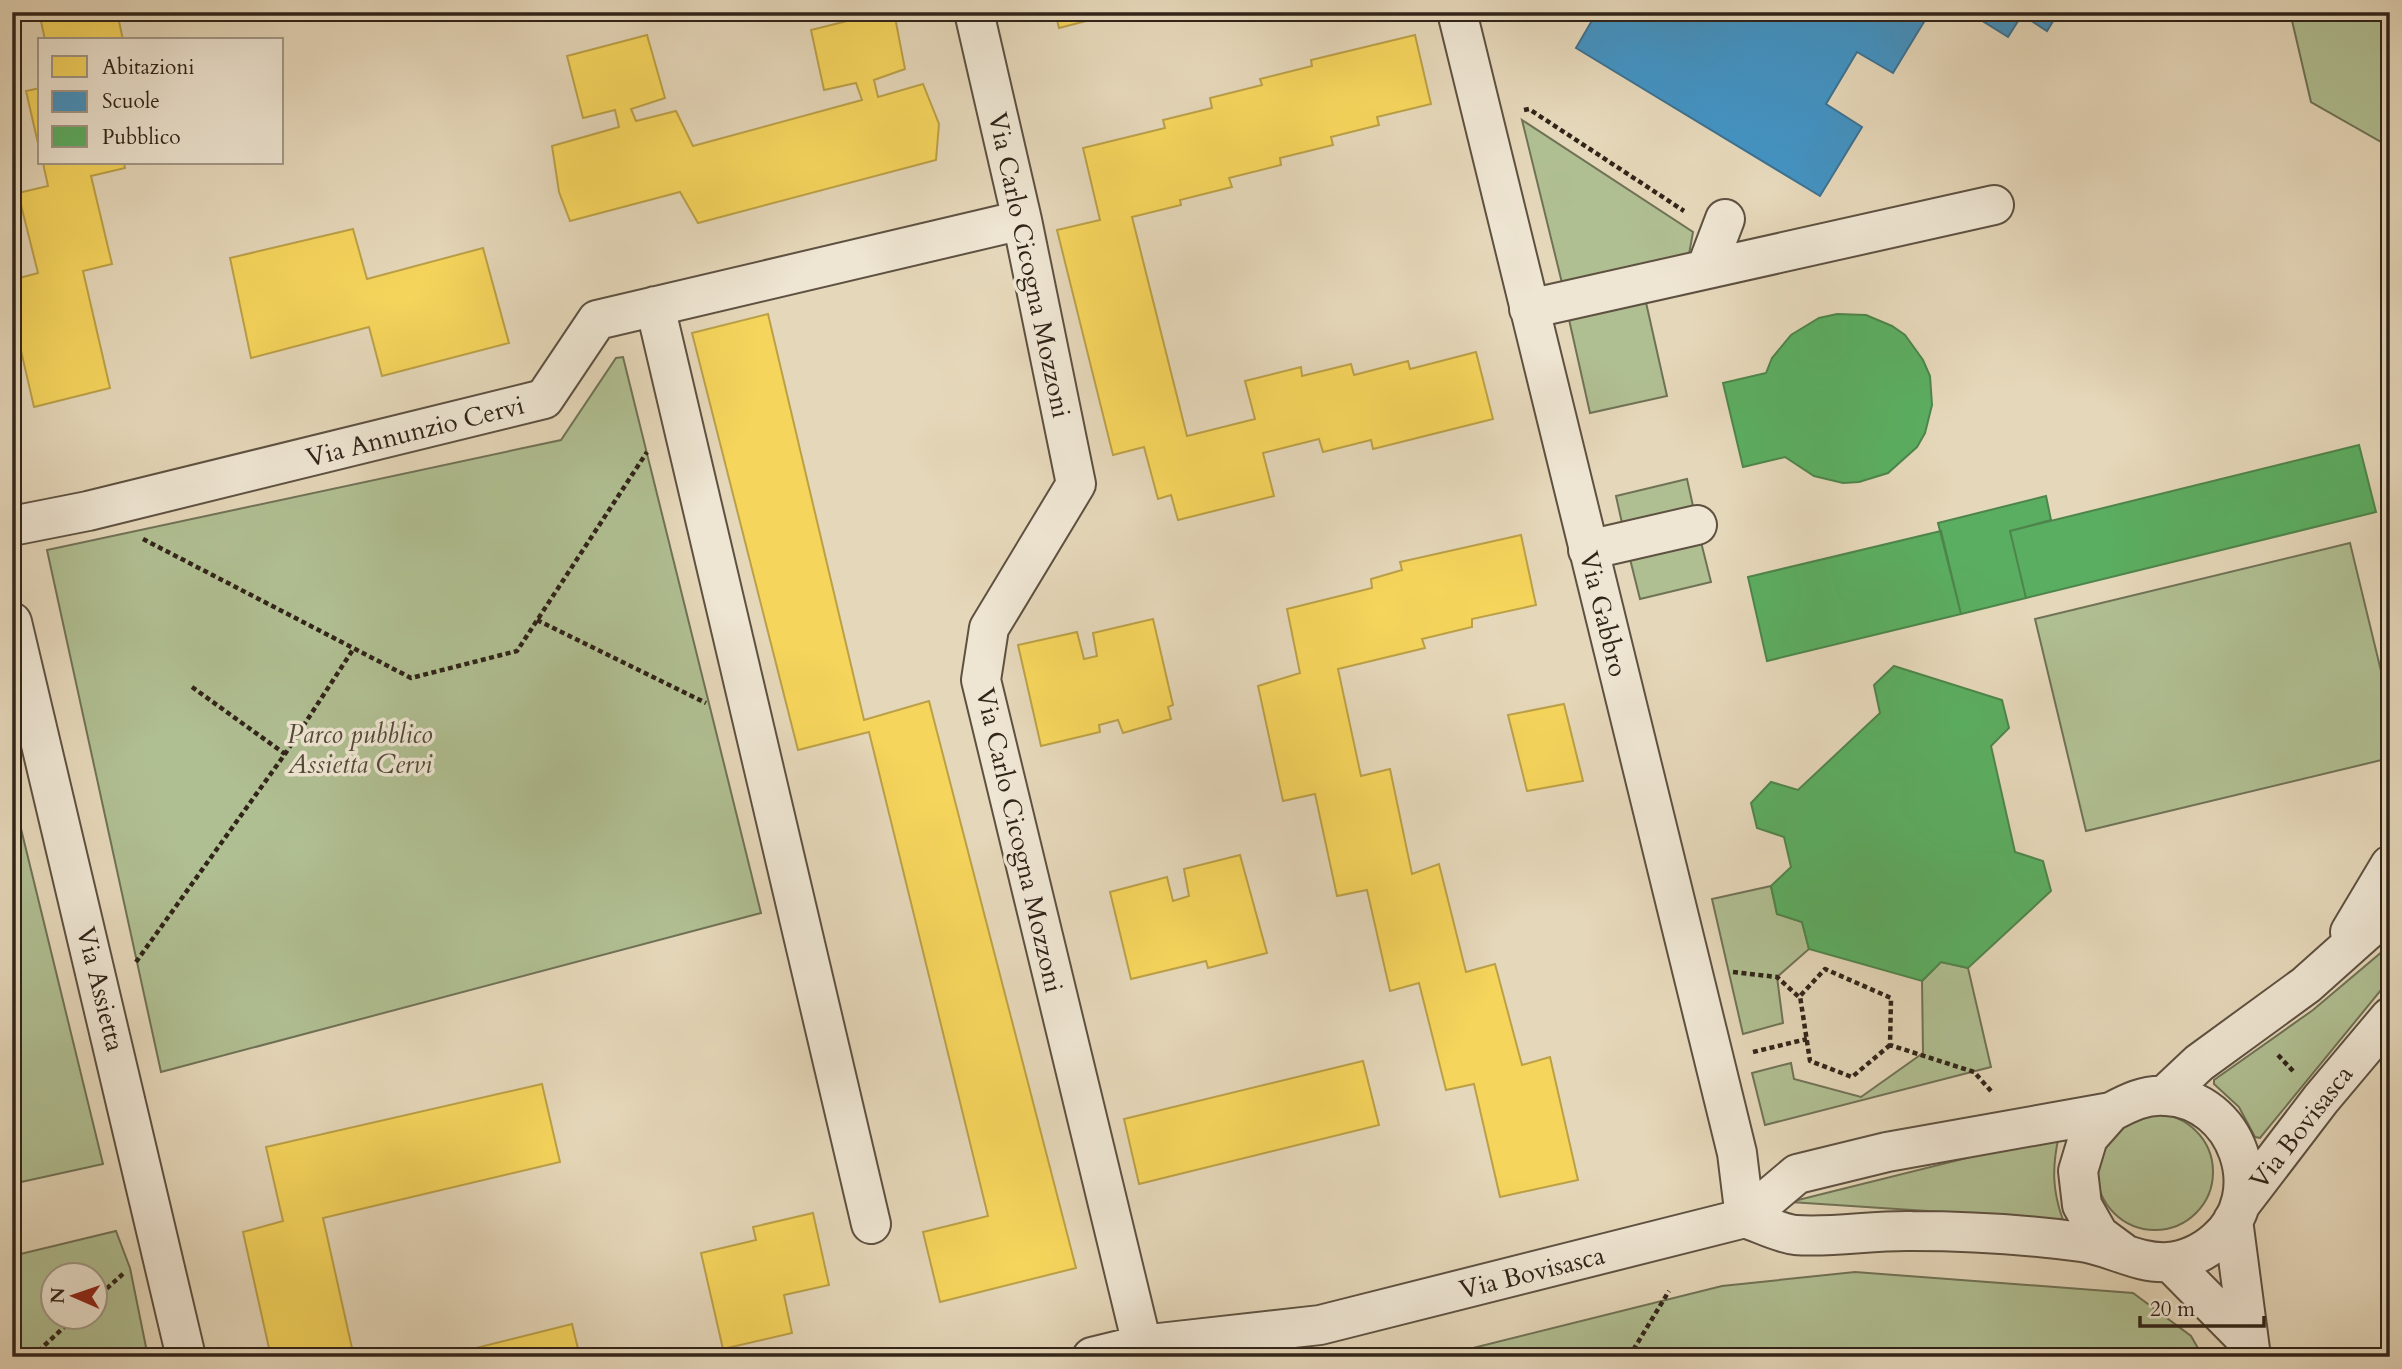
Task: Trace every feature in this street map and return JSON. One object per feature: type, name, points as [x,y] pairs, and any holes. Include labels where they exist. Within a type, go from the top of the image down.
[{"type":"street","name":"Via Carlo Cicogna Mozzoni","points":[[974,12],[1022,220],[1076,484],[989,628],[981,680],[1143,1351]]},
{"type":"street","name":"Via Gabbro","points":[[1457,12],[1737,1153],[1745,1218]]},
{"type":"street","points":[[1529,309],[1717,240],[1994,205]]},
{"type":"street","name":"Via Annunzio Cervi","points":[[12,526],[88,512],[544,399],[597,320],[1022,220]]},
{"type":"street","points":[[656,306],[871,1224]]},
{"type":"street","points":[[1588,550],[1697,525]]},
{"type":"street","name":"Via Assietta","points":[[12,622],[186,1357]]},
{"type":"street","points":[[2332,963],[2390,865]]},
{"type":"street","points":[[2165,1096],[2199,1063],[2280,1006],[2390,910]]},
{"type":"street","name":"Via Bovisasca","points":[[1745,1218],[1793,1235],[1912,1230],[2083,1242],[2148,1262],[2170,1262],[2196,1255],[2217,1241],[2320,1099],[2390,1017]]},
{"type":"street","name":"Via Bovisasca","points":[[1092,1357],[1320,1325],[1745,1218],[1797,1174],[1886,1152],[2110,1112],[2136,1099],[2165,1096],[2190,1100],[2212,1113],[2230,1131],[2241,1154],[2244,1179],[2237,1212]]},
{"type":"street","name":"Via Bovisasca","points":[[2110,1112],[2088,1138],[2078,1171],[2082,1205],[2099,1235],[2126,1255]]},
{"type":"street","points":[[2237,1212],[2249,1349]]},
{"type":"street","points":[[2170,1262],[2249,1349]]},
{"type":"street","name":"Via Bovisasca","points":[[1241,1357],[1320,1325]]},
{"type":"path","points":[[1513,113],[1529,109],[1717,240]]},
{"type":"path","points":[[138,537],[411,678],[517,651],[680,402]]},
{"type":"path","points":[[537,620],[756,728]]},
{"type":"path","points":[[131,968],[285,754],[355,648]]},
{"type":"path","points":[[192,687],[285,754]]},
{"type":"path","points":[[1729,971],[1777,977],[1801,999],[1810,1061],[1853,1077],[1890,1045],[1891,998],[1825,969],[1801,999]]},
{"type":"path","points":[[1742,1055],[1807,1039]]},
{"type":"path","points":[[1890,1045],[1974,1072],[1992,1092]]},
{"type":"path","points":[[2277,1054],[2296,1075]]},
{"type":"path","points":[[1629,1357],[1669,1291]]},
{"type":"path","points":[[32,1357],[62,1330]]},
{"type":"green space","points":[[2290,12],[2390,12],[2390,147],[2311,102]]},
{"type":"green space","points":[[1522,120],[1693,232],[1688,260],[1563,287]]},
{"type":"green space","points":[[1645,298],[1667,396],[1590,413],[1568,315]]},
{"type":"green space","name":"Parco pubblico Assietta Cervi","points":[[623,357],[761,913],[161,1072],[47,550],[561,440],[616,358]]},
{"type":"green space","points":[[1687,479],[1695,515],[1624,532],[1616,496]]},
{"type":"green space","points":[[1700,538],[1711,582],[1640,599],[1629,555]]},
{"type":"green space","points":[[2350,543],[2390,708],[2390,758],[2086,831],[2035,619]]},
{"type":"green space","points":[[12,792],[103,1164],[12,1184]]},
{"type":"green space","points":[[1771,886],[1777,914],[1802,922],[1809,949],[1777,977],[1783,1023],[1743,1034],[1712,899]]},
{"type":"green space","points":[[2390,945],[2390,979],[2260,1138],[2255,1137],[2239,1107],[2214,1084],[2214,1080],[2313,1010]]},
{"type":"green space","points":[[1941,962],[1968,968],[1991,1067],[1765,1125],[1752,1073],[1791,1063],[1794,1079],[1861,1097],[1923,1053],[1922,981]]},
{"type":"green space","points":[[2155,1114],[2177,1118],[2196,1131],[2209,1150],[2213,1172],[2209,1194],[2196,1213],[2177,1226],[2155,1230],[2133,1226],[2114,1213],[2101,1194],[2097,1172],[2101,1150],[2114,1131],[2133,1118]]},
{"type":"green space","points":[[2059,1135],[2054,1178],[2063,1220],[1790,1202]]},
{"type":"green space","points":[[116,1231],[130,1268],[148,1357],[12,1357],[12,1256]]},
{"type":"green space","points":[[1855,1272],[2133,1293],[2191,1336],[2203,1357],[1437,1357],[1722,1286]]},
{"type":"building: Abitazioni","points":[[39,12],[117,12],[123,38],[45,38]]},
{"type":"building: Abitazioni","points":[[883,12],[894,12],[905,69],[874,80],[878,97],[923,84],[939,124],[936,160],[698,223],[680,192],[570,221],[559,192],[552,146],[619,127],[615,110],[583,118],[567,56],[647,35],[665,98],[631,109],[636,121],[676,111],[693,146],[862,100],[856,83],[824,90],[811,30]]},
{"type":"building: Abitazioni","points":[[1055,12],[1121,12],[1059,28]]},
{"type":"building: Abitazioni","points":[[1415,35],[1431,104],[1377,117],[1379,125],[1331,137],[1333,145],[1280,158],[1281,165],[1229,178],[1232,187],[1180,200],[1181,205],[1132,217],[1187,436],[1255,419],[1245,381],[1301,367],[1302,376],[1351,364],[1354,375],[1408,361],[1410,369],[1476,352],[1493,419],[1373,449],[1371,440],[1323,452],[1319,439],[1263,453],[1274,496],[1178,520],[1171,495],[1158,499],[1144,447],[1113,455],[1057,230],[1100,220],[1083,148],[1165,128],[1163,120],[1212,108],[1210,98],[1262,85],[1260,79],[1312,66],[1311,60]]},
{"type":"building: Abitazioni","points":[[38,88],[38,143],[26,91]]},
{"type":"building: Abitazioni","points":[[43,164],[124,164],[125,168],[91,176],[112,264],[83,271],[110,388],[34,407],[12,312],[12,280],[38,273],[18,193],[48,186]]},
{"type":"building: Abitazioni","points":[[353,229],[367,279],[483,248],[509,343],[382,376],[369,327],[251,358],[230,258]]},
{"type":"building: Abitazioni","points":[[768,314],[864,720],[929,701],[1076,1268],[940,1302],[923,1232],[988,1216],[869,732],[798,750],[692,333]]},
{"type":"building: Abitazioni","points":[[1521,535],[1536,605],[1472,619],[1472,627],[1422,639],[1425,648],[1338,669],[1361,776],[1390,769],[1412,874],[1439,864],[1466,972],[1495,964],[1522,1065],[1550,1057],[1578,1180],[1500,1197],[1474,1084],[1446,1090],[1419,983],[1390,991],[1367,890],[1337,896],[1315,794],[1283,801],[1258,686],[1300,673],[1287,609],[1372,588],[1371,579],[1402,570],[1400,562]]},
{"type":"building: Abitazioni","points":[[1153,619],[1173,705],[1168,707],[1171,719],[1123,733],[1118,720],[1099,725],[1100,732],[1041,746],[1018,645],[1077,632],[1084,659],[1097,656],[1093,633]]},
{"type":"building: Abitazioni","points":[[1564,704],[1583,781],[1527,791],[1508,715]]},
{"type":"building: Abitazioni","points":[[1240,855],[1267,953],[1208,968],[1206,961],[1131,979],[1110,892],[1167,877],[1173,901],[1189,896],[1184,869]]},
{"type":"building: Abitazioni","points":[[1363,1061],[1379,1125],[1139,1184],[1124,1119]]},
{"type":"building: Abitazioni","points":[[542,1084],[560,1162],[323,1218],[354,1357],[271,1357],[243,1232],[283,1221],[266,1147]]},
{"type":"building: Abitazioni","points":[[813,1213],[829,1285],[784,1295],[792,1333],[723,1349],[701,1253],[756,1240],[753,1227]]},
{"type":"building: Abitazioni","points":[[572,1324],[580,1357],[440,1357]]},
{"type":"building: Scuole","points":[[1597,12],[1930,12],[1893,73],[1857,52],[1826,104],[1862,127],[1820,196],[1576,48]]},
{"type":"building: Scuole","points":[[1968,12],[2079,12],[2055,18],[2047,31],[2022,15],[2008,37]]},
{"type":"building: Pubblico","points":[[1837,314],[1866,315],[1892,326],[1905,335],[1923,360],[1930,376],[1932,405],[1925,433],[1917,447],[1888,473],[1859,482],[1843,483],[1814,476],[1785,457],[1743,467],[1723,383],[1766,373],[1772,358],[1791,335],[1819,318]]},
{"type":"building: Pubblico","points":[[2359,445],[2376,512],[2026,598],[2010,531]]},
{"type":"building: Pubblico","points":[[2046,496],[2051,520],[2010,531],[2026,598],[1961,614],[1938,523]]},
{"type":"building: Pubblico","points":[[1941,531],[1961,614],[1767,661],[1748,577]]},
{"type":"building: Pubblico","points":[[1894,666],[2002,700],[2009,728],[1991,746],[2015,852],[2043,861],[2051,891],[1968,968],[1941,962],[1922,981],[1809,949],[1802,922],[1777,914],[1771,886],[1791,867],[1784,837],[1757,828],[1751,803],[1771,782],[1798,790],[1880,713],[1874,685]]}]
